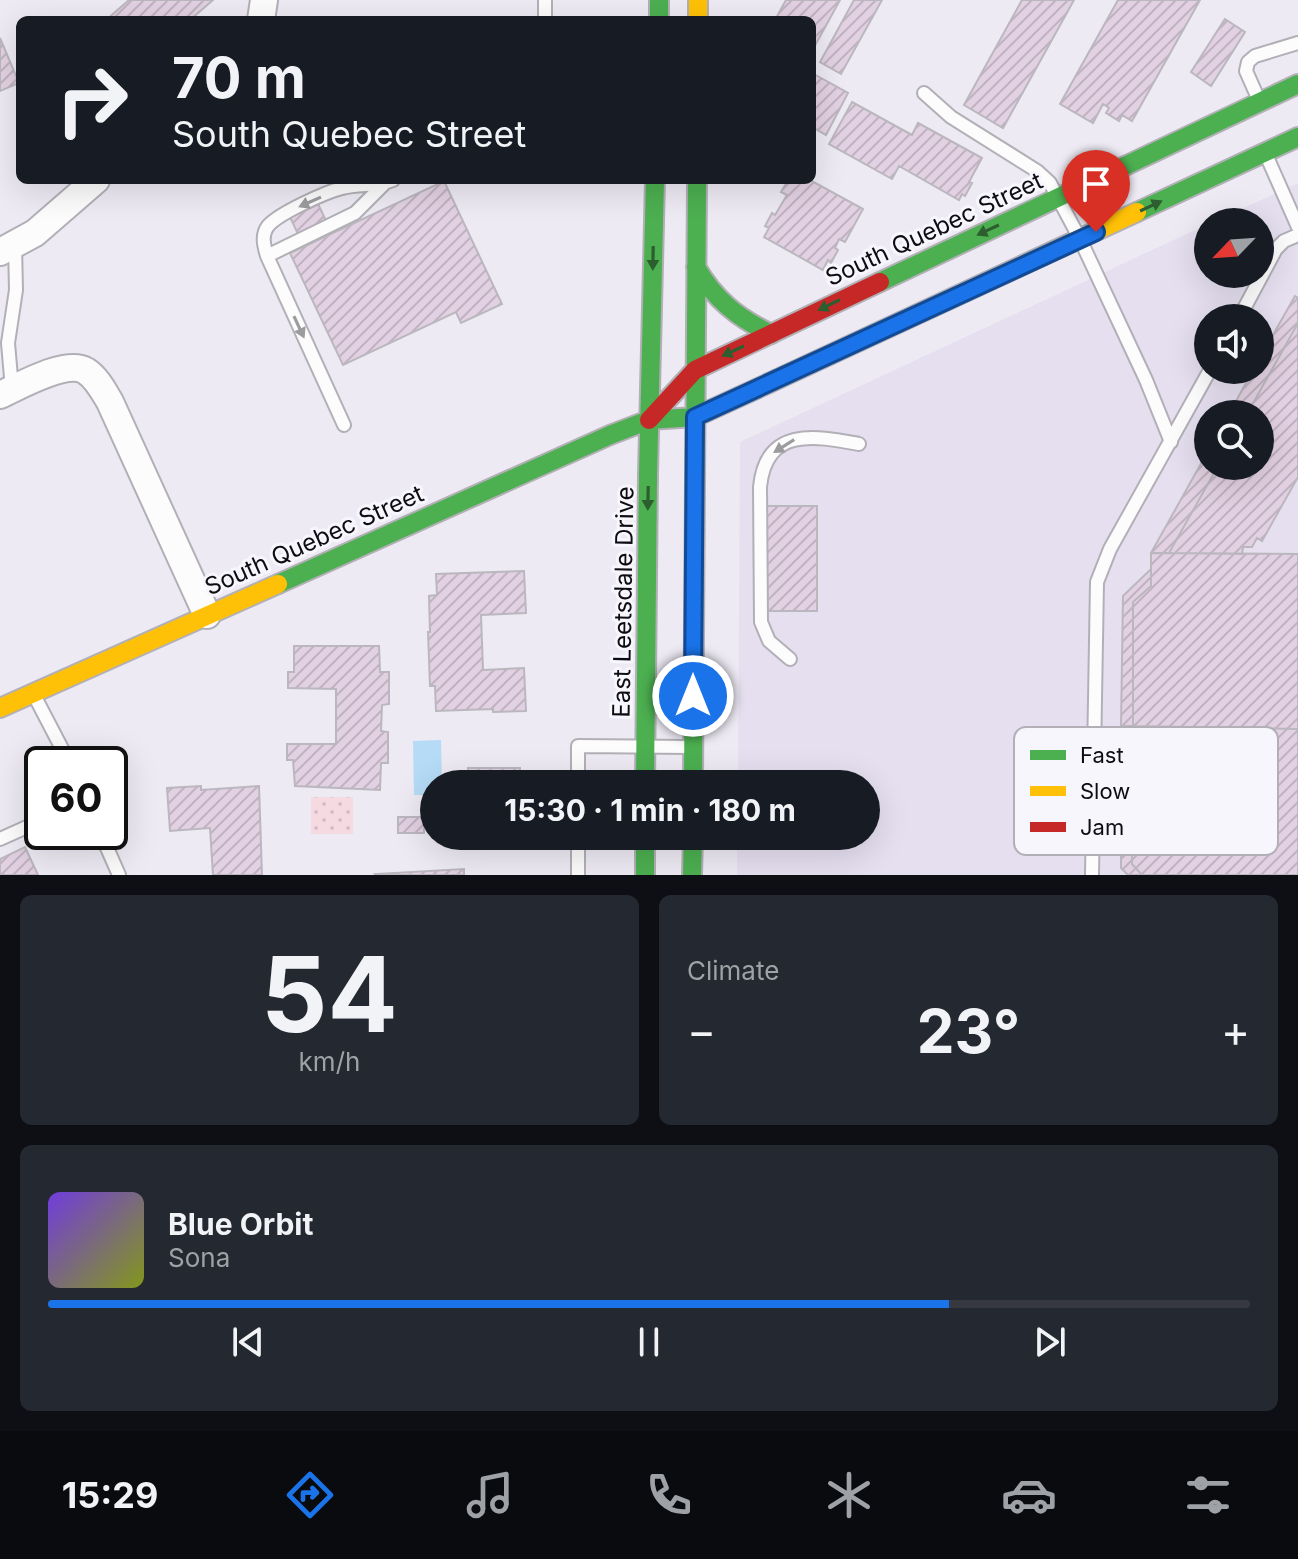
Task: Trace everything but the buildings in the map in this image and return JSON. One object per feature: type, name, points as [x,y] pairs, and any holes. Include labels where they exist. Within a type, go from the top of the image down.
[{"type":"main road","name":"South Quebec Street","points":[[649,420],[695,370],[1298,84]]},
{"type":"main road","name":"South Quebec Street","points":[[0,708],[649,420],[695,417],[1298,137]]},
{"type":"main road","name":"East Leetsdale Drive","points":[[645,770],[655,184]]},
{"type":"main road","points":[[693,770],[697,184]]},
{"type":"main road","points":[[696,267],[719,301],[739,318],[771,334]]},
{"type":"main road","points":[[645,850],[645,875]]},
{"type":"main road","points":[[692,875],[693,850]]},
{"type":"street","points":[[8,248],[55,217],[92,184]]},
{"type":"street","points":[[6,392],[44,375],[73,367],[85,370],[94,378],[110,402],[207,615]]},
{"type":"lane","points":[[1260,102],[1246,71],[1248,62],[1255,56],[1298,43]]},
{"type":"lane","points":[[924,93],[951,117],[1044,176],[1059,196],[1146,380],[1171,442]]},
{"type":"lane","points":[[1265,152],[1298,227]]},
{"type":"lane","points":[[344,425],[267,256],[263,240],[267,227],[280,215],[343,187],[371,184]]},
{"type":"lane","points":[[267,256],[355,213],[387,184]]},
{"type":"lane","points":[[1247,304],[1276,249],[1284,241],[1298,235]]},
{"type":"lane","points":[[6,392],[8,343],[16,290],[8,248]]},
{"type":"lane","points":[[1095,727],[1097,582],[1107,557],[1202,384]]},
{"type":"lane","points":[[790,659],[769,641],[761,622],[760,500],[763,471],[774,452],[799,438],[822,437],[859,444]]},
{"type":"lane","points":[[33,692],[61,746]]},
{"type":"lane","points":[[578,770],[578,746],[693,747]]},
{"type":"lane","points":[[0,839],[24,828]]},
{"type":"lane","points":[[108,850],[119,875]]},
{"type":"lane","points":[[578,850],[578,875]]},
{"type":"lane","points":[[1092,855],[1092,875]]},
{"type":"shaded area","points":[[1298,183],[1298,875],[737,875],[737,850],[880,850],[880,770],[738,770],[740,442],[1194,231],[1194,288],[1274,288],[1274,208],[1244,208]]},
{"type":"shaded area","points":[[311,797],[353,797],[353,834],[311,834]]},
{"type":"water","points":[[441,740],[442,770],[420,770],[420,795],[414,795],[413,741]]},
{"type":"traffic: fast","points":[[659,0],[659,16]]},
{"type":"traffic: fast","points":[[880,282],[1298,84]]},
{"type":"traffic: fast","points":[[1137,212],[1298,137]]},
{"type":"traffic: fast","points":[[645,770],[655,184]]},
{"type":"traffic: fast","points":[[693,770],[697,184]]},
{"type":"traffic: fast","points":[[696,267],[728,306],[771,334]]},
{"type":"traffic: fast","points":[[278,584],[610,435],[649,420],[695,417],[769,383]]},
{"type":"traffic: fast","points":[[645,850],[645,875]]},
{"type":"traffic: fast","points":[[692,875],[693,850]]},
{"type":"traffic: slow","points":[[698,0],[698,16]]},
{"type":"traffic: slow","points":[[769,383],[1137,212]]},
{"type":"traffic: slow","points":[[0,708],[278,584]]},
{"type":"traffic: jam","points":[[649,420],[695,370],[880,282]]},
{"type":"route","points":[[693,696],[695,417],[1096,232]]}]
